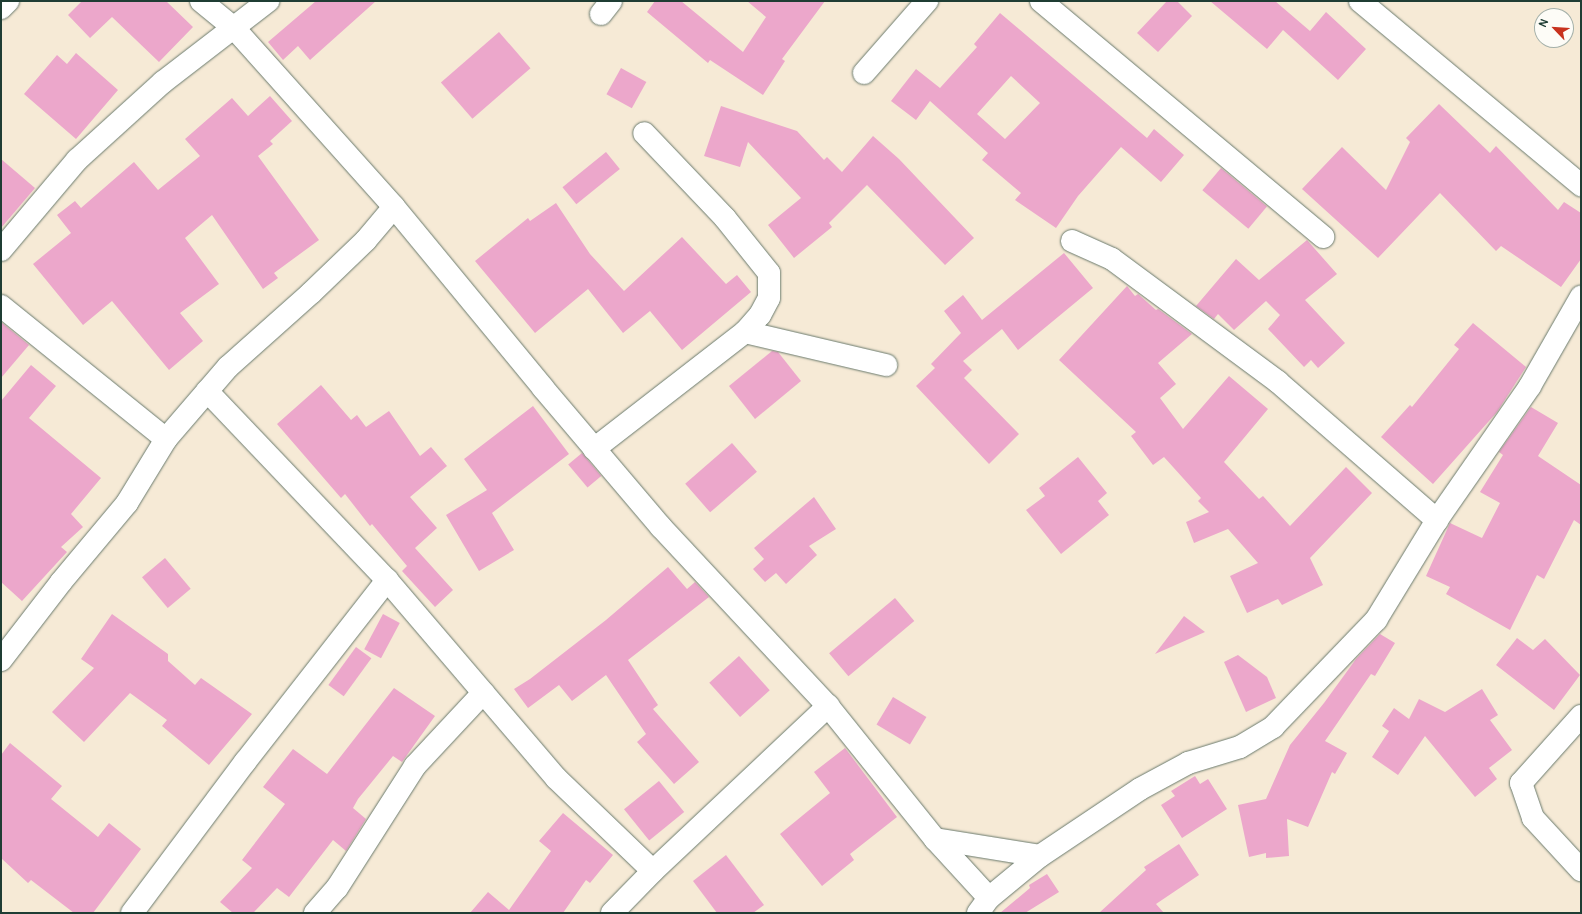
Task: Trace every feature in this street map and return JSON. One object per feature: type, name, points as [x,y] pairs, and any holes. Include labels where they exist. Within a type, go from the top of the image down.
[{"type":"street","points":[[1,8],[8,1]]},
{"type":"street","points":[[200,1],[234,28],[394,207],[594,449],[661,527],[828,706],[934,839],[983,906],[1040,856],[1140,789],[1188,762],[1240,747],[1273,727],[1376,620],[1437,520],[1530,386],[1581,297]]},
{"type":"street","points":[[1,250],[77,160],[163,82],[268,1]]},
{"type":"street","points":[[864,73],[928,1]]},
{"type":"street","points":[[1041,1],[1323,237]]},
{"type":"street","points":[[1360,1],[1581,185]]},
{"type":"street","points":[[594,449],[745,332],[760,315],[769,298],[769,273],[725,218],[644,133]]},
{"type":"street","points":[[1,660],[61,582],[127,503],[166,439],[228,367],[311,293],[360,245],[394,207]]},
{"type":"street","points":[[1072,241],[1112,259],[1278,382],[1437,520]]},
{"type":"street","points":[[1,306],[166,439]]},
{"type":"street","points":[[745,332],[886,365]]},
{"type":"street","points":[[208,391],[387,580],[556,778],[653,871]]},
{"type":"street","points":[[132,913],[245,762],[387,580]]},
{"type":"street","points":[[315,913],[337,888],[415,766],[483,693]]},
{"type":"street","points":[[612,913],[653,871],[828,706]]},
{"type":"street","points":[[1581,716],[1521,783],[1533,818],[1581,870]]},
{"type":"street","points":[[934,839],[1040,856]]},
{"type":"building","points":[[82,1],[166,1],[193,27],[159,62],[112,17],[90,38],[68,15]]},
{"type":"building","points":[[316,1],[376,1],[310,60],[298,46],[283,60],[268,42]]},
{"type":"building","points":[[655,1],[681,1],[743,52],[766,17],[747,1],[825,1],[782,59],[785,61],[763,95],[710,60],[708,63],[647,12]]},
{"type":"building","points":[[1167,1],[1177,1],[1192,16],[1158,52],[1137,33]]},
{"type":"building","points":[[1210,1],[1275,1],[1310,31],[1326,12],[1366,49],[1338,80],[1283,30],[1267,49]]},
{"type":"building","points":[[1000,13],[1147,138],[1154,129],[1184,155],[1161,182],[1121,147],[1078,196],[1056,228],[1015,200],[1021,193],[982,160],[988,153],[930,101],[916,120],[891,101],[916,69],[940,88],[977,47],[974,44]],"holes":[[[1011,76],[1040,103],[1005,139],[977,114]]]},
{"type":"building","points":[[499,32],[530,68],[472,119],[441,83]]},
{"type":"building","points":[[76,53],[118,90],[76,139],[24,94],[57,55],[67,64]]},
{"type":"building","points":[[621,68],[646,82],[632,108],[606,94]]},
{"type":"building","points":[[270,96],[292,121],[270,141],[273,144],[258,156],[319,240],[274,273],[278,278],[263,289],[212,215],[185,238],[219,284],[180,313],[203,341],[169,370],[112,301],[83,325],[33,264],[71,233],[57,215],[75,201],[81,208],[134,162],[158,190],[200,156],[185,139],[232,98],[248,116]]},
{"type":"building","points":[[1439,104],[1490,153],[1496,146],[1558,210],[1564,202],[1581,213],[1581,259],[1561,287],[1501,246],[1496,251],[1440,193],[1378,258],[1302,189],[1342,147],[1386,190],[1410,142],[1406,138]]},
{"type":"building","points":[[721,106],[797,131],[824,160],[827,157],[842,172],[873,136],[899,159],[974,238],[945,265],[867,185],[829,223],[832,227],[794,258],[768,225],[801,198],[748,142],[740,167],[704,156]]},
{"type":"building","points":[[606,152],[620,169],[576,204],[562,187]]},
{"type":"building","points":[[1,159],[35,188],[1,228]]},
{"type":"building","points":[[1221,168],[1267,207],[1248,229],[1202,190]]},
{"type":"building","points":[[556,203],[590,254],[624,291],[682,237],[726,284],[737,275],[751,292],[682,350],[650,311],[623,333],[588,289],[535,333],[475,261],[528,218],[530,221]]},
{"type":"building","points":[[1307,240],[1337,274],[1305,300],[1345,343],[1318,368],[1311,360],[1304,367],[1268,329],[1280,315],[1266,301],[1234,330],[1218,314],[1214,319],[1196,306],[1236,259],[1259,280]]},
{"type":"building","points":[[1064,253],[1093,288],[1018,350],[1002,329],[963,361],[972,370],[964,378],[1019,434],[989,464],[916,386],[935,368],[931,364],[961,333],[944,311],[963,295],[982,320]]},
{"type":"building","points":[[1127,286],[1135,296],[1138,294],[1156,310],[1158,309],[1192,334],[1158,363],[1176,384],[1160,398],[1183,429],[1229,376],[1268,409],[1224,462],[1259,499],[1263,496],[1290,526],[1346,467],[1372,493],[1310,558],[1323,585],[1282,605],[1278,599],[1247,613],[1230,576],[1258,563],[1228,529],[1194,543],[1186,522],[1209,512],[1198,501],[1201,498],[1164,457],[1153,465],[1131,436],[1136,432],[1059,360]]},
{"type":"building","points":[[1,322],[29,345],[1,378]]},
{"type":"building","points":[[1473,323],[1526,367],[1497,412],[1433,484],[1381,437],[1410,405],[1412,407],[1459,349],[1454,345]]},
{"type":"building","points":[[772,351],[778,352],[801,381],[755,419],[729,386]]},
{"type":"building","points":[[31,365],[56,386],[29,418],[101,478],[71,514],[83,527],[61,547],[67,552],[22,601],[1,582],[1,401]]},
{"type":"building","points":[[321,385],[351,420],[357,415],[366,427],[389,411],[420,456],[431,447],[447,466],[410,497],[437,528],[415,548],[453,590],[435,607],[402,571],[407,566],[372,524],[370,526],[345,494],[341,498],[277,424]]},
{"type":"building","points":[[533,406],[569,454],[492,513],[514,550],[479,571],[446,515],[487,490],[464,459]]},
{"type":"building","points":[[1531,407],[1558,423],[1538,456],[1581,485],[1581,525],[1574,520],[1544,579],[1537,575],[1510,630],[1446,594],[1450,587],[1426,576],[1450,523],[1482,538],[1500,503],[1480,492],[1503,455],[1499,452]]},
{"type":"building","points":[[732,443],[757,472],[710,512],[685,484]]},
{"type":"building","points":[[582,453],[601,476],[587,488],[568,465]]},
{"type":"building","points":[[1078,457],[1107,493],[1098,501],[1109,515],[1061,554],[1026,510],[1045,496],[1039,488]]},
{"type":"building","points":[[814,497],[836,529],[809,546],[817,555],[786,584],[776,573],[765,582],[753,569],[764,559],[754,548]]},
{"type":"building","points":[[165,558],[191,589],[168,608],[142,577]]},
{"type":"building","points":[[668,567],[687,589],[695,582],[709,597],[628,660],[658,705],[653,709],[699,762],[674,784],[637,742],[646,734],[606,675],[572,701],[559,685],[528,708],[514,689],[530,679],[606,620]]},
{"type":"building","points":[[895,598],[914,621],[848,676],[829,653]]},
{"type":"building","points":[[112,614],[168,654],[168,661],[195,685],[201,678],[252,714],[209,765],[162,726],[167,720],[130,693],[84,742],[52,712],[94,668],[81,659]]},
{"type":"building","points":[[383,614],[400,623],[381,658],[364,649]]},
{"type":"building","points":[[1184,616],[1205,632],[1155,654]]},
{"type":"building","points":[[1380,634],[1395,643],[1375,676],[1371,674],[1325,741],[1347,753],[1335,774],[1332,772],[1308,827],[1287,819],[1289,856],[1266,858],[1266,853],[1249,857],[1238,805],[1266,799],[1290,745],[1324,703],[1356,659]]},
{"type":"building","points":[[1517,638],[1533,650],[1545,639],[1580,675],[1554,710],[1496,665]]},
{"type":"building","points":[[356,647],[371,658],[344,696],[328,685]]},
{"type":"building","points":[[1238,655],[1267,677],[1276,698],[1246,712],[1224,662]]},
{"type":"building","points":[[739,656],[770,690],[740,717],[709,683]]},
{"type":"building","points":[[394,688],[435,716],[402,762],[393,756],[358,799],[353,808],[366,819],[346,851],[333,840],[289,897],[277,888],[253,913],[233,913],[220,902],[252,868],[242,860],[285,804],[263,787],[293,749],[327,774]]},
{"type":"building","points":[[1482,689],[1498,715],[1490,720],[1512,750],[1489,768],[1497,779],[1475,797],[1425,736],[1398,775],[1372,757],[1389,731],[1382,726],[1394,708],[1409,719],[1419,699],[1445,712]]},
{"type":"building","points":[[893,697],[926,717],[910,745],[877,724]]},
{"type":"building","points":[[10,743],[62,786],[51,799],[98,837],[109,823],[141,849],[93,913],[74,913],[31,880],[28,883],[1,858],[1,755]]},
{"type":"building","points":[[845,748],[897,817],[850,854],[854,860],[822,886],[780,834],[830,793],[814,772]]},
{"type":"building","points":[[1195,776],[1200,784],[1208,779],[1227,809],[1182,838],[1161,805],[1175,796],[1171,791]]},
{"type":"building","points":[[659,781],[684,812],[649,840],[624,809]]},
{"type":"building","points":[[563,813],[613,855],[590,883],[586,880],[563,913],[470,913],[488,892],[509,910],[551,851],[539,841]]},
{"type":"building","points":[[1179,844],[1199,875],[1156,904],[1164,913],[1099,913],[1146,870],[1144,867]]},
{"type":"building","points":[[726,855],[764,905],[753,913],[717,913],[693,881]]},
{"type":"building","points":[[1047,874],[1059,892],[1025,913],[1000,913],[1030,888],[1029,885]]}]
